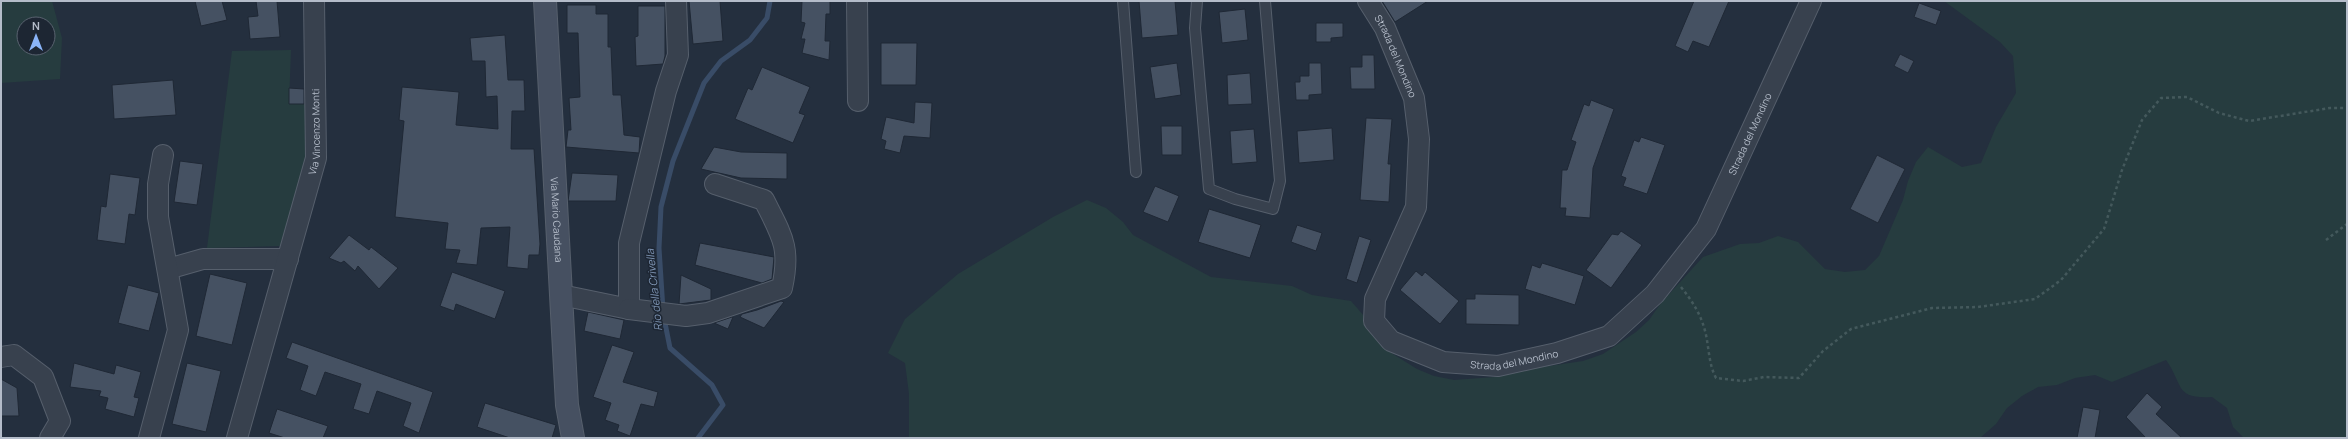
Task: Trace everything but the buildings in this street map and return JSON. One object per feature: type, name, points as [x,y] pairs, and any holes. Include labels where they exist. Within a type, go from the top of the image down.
[{"type":"main road","name":"Via Mario Caudana","points":[[545,1],[567,405],[573,438]]},
{"type":"street","name":"Via Vincenzo Monti","points":[[237,438],[316,158],[314,1]]},
{"type":"street","points":[[629,309],[629,243],[666,91],[678,55],[676,1]]},
{"type":"street","points":[[857,1],[858,101]]},
{"type":"street","name":"Strada del Mondino","points":[[1368,1],[1385,28],[1412,91],[1419,140],[1416,207],[1375,298],[1374,321],[1391,341],[1442,362],[1498,366],[1557,353],[1609,336],[1654,294],[1706,229],[1811,1]]},
{"type":"street","points":[[149,438],[178,330],[158,217],[158,184],[163,155]]},
{"type":"street","points":[[561,295],[629,309],[686,316],[708,313],[782,288],[786,270],[786,250],[764,200],[715,184]]},
{"type":"street","points":[[168,269],[203,259],[288,259]]},
{"type":"street","points":[[1,357],[14,355],[43,377],[60,421],[50,438]]},
{"type":"lane","points":[[1122,1],[1136,172]]},
{"type":"lane","points":[[1198,1],[1196,28],[1209,188],[1235,199],[1273,209],[1280,182],[1265,1]]},
{"type":"path","points":[[1669,276],[1696,306],[1706,333],[1712,371],[1716,378],[1743,381],[1764,376],[1799,378],[1823,351],[1851,329],[1932,308],[1978,307],[2036,298],[2061,280],[2104,229],[2122,170],[2142,120],[2161,98],[2187,97],[2219,113],[2249,121],[2330,108],[2347,108]]},
{"type":"path","points":[[2326,240],[2347,224]]},
{"type":"green space","points":[[1,1],[52,1],[62,38],[60,79],[1,83]]},
{"type":"green space","points":[[1944,1],[2347,1],[2347,438],[2244,438],[2233,427],[2227,408],[2212,397],[2191,396],[2185,393],[2166,360],[2112,382],[2095,375],[2075,378],[2057,385],[2038,387],[2022,396],[2007,408],[1996,424],[1980,438],[909,438],[909,394],[905,363],[888,353],[905,319],[958,274],[1053,217],[1087,200],[1106,208],[1123,222],[1133,235],[1211,277],[1292,286],[1312,295],[1351,301],[1364,316],[1385,349],[1417,369],[1434,376],[1454,380],[1494,377],[1515,371],[1583,361],[1603,354],[1636,332],[1649,320],[1661,303],[1703,257],[1740,244],[1759,243],[1778,236],[1798,242],[1825,269],[1845,272],[1865,270],[1879,256],[1903,200],[1908,181],[1916,162],[1928,147],[1962,167],[1981,163],[1996,127],[2016,93],[2013,56],[2000,42]]},
{"type":"green space","points":[[291,50],[289,104],[308,104],[308,159],[280,246],[207,248],[232,51]]},
{"type":"waterway","name":"Rio della Crivella","points":[[663,310],[659,248],[661,207],[673,161],[704,83],[721,61],[750,40],[767,18],[770,1]]},
{"type":"waterway","name":"Rio della Crivella","points":[[664,318],[670,348],[712,385],[723,405],[698,438]]}]
